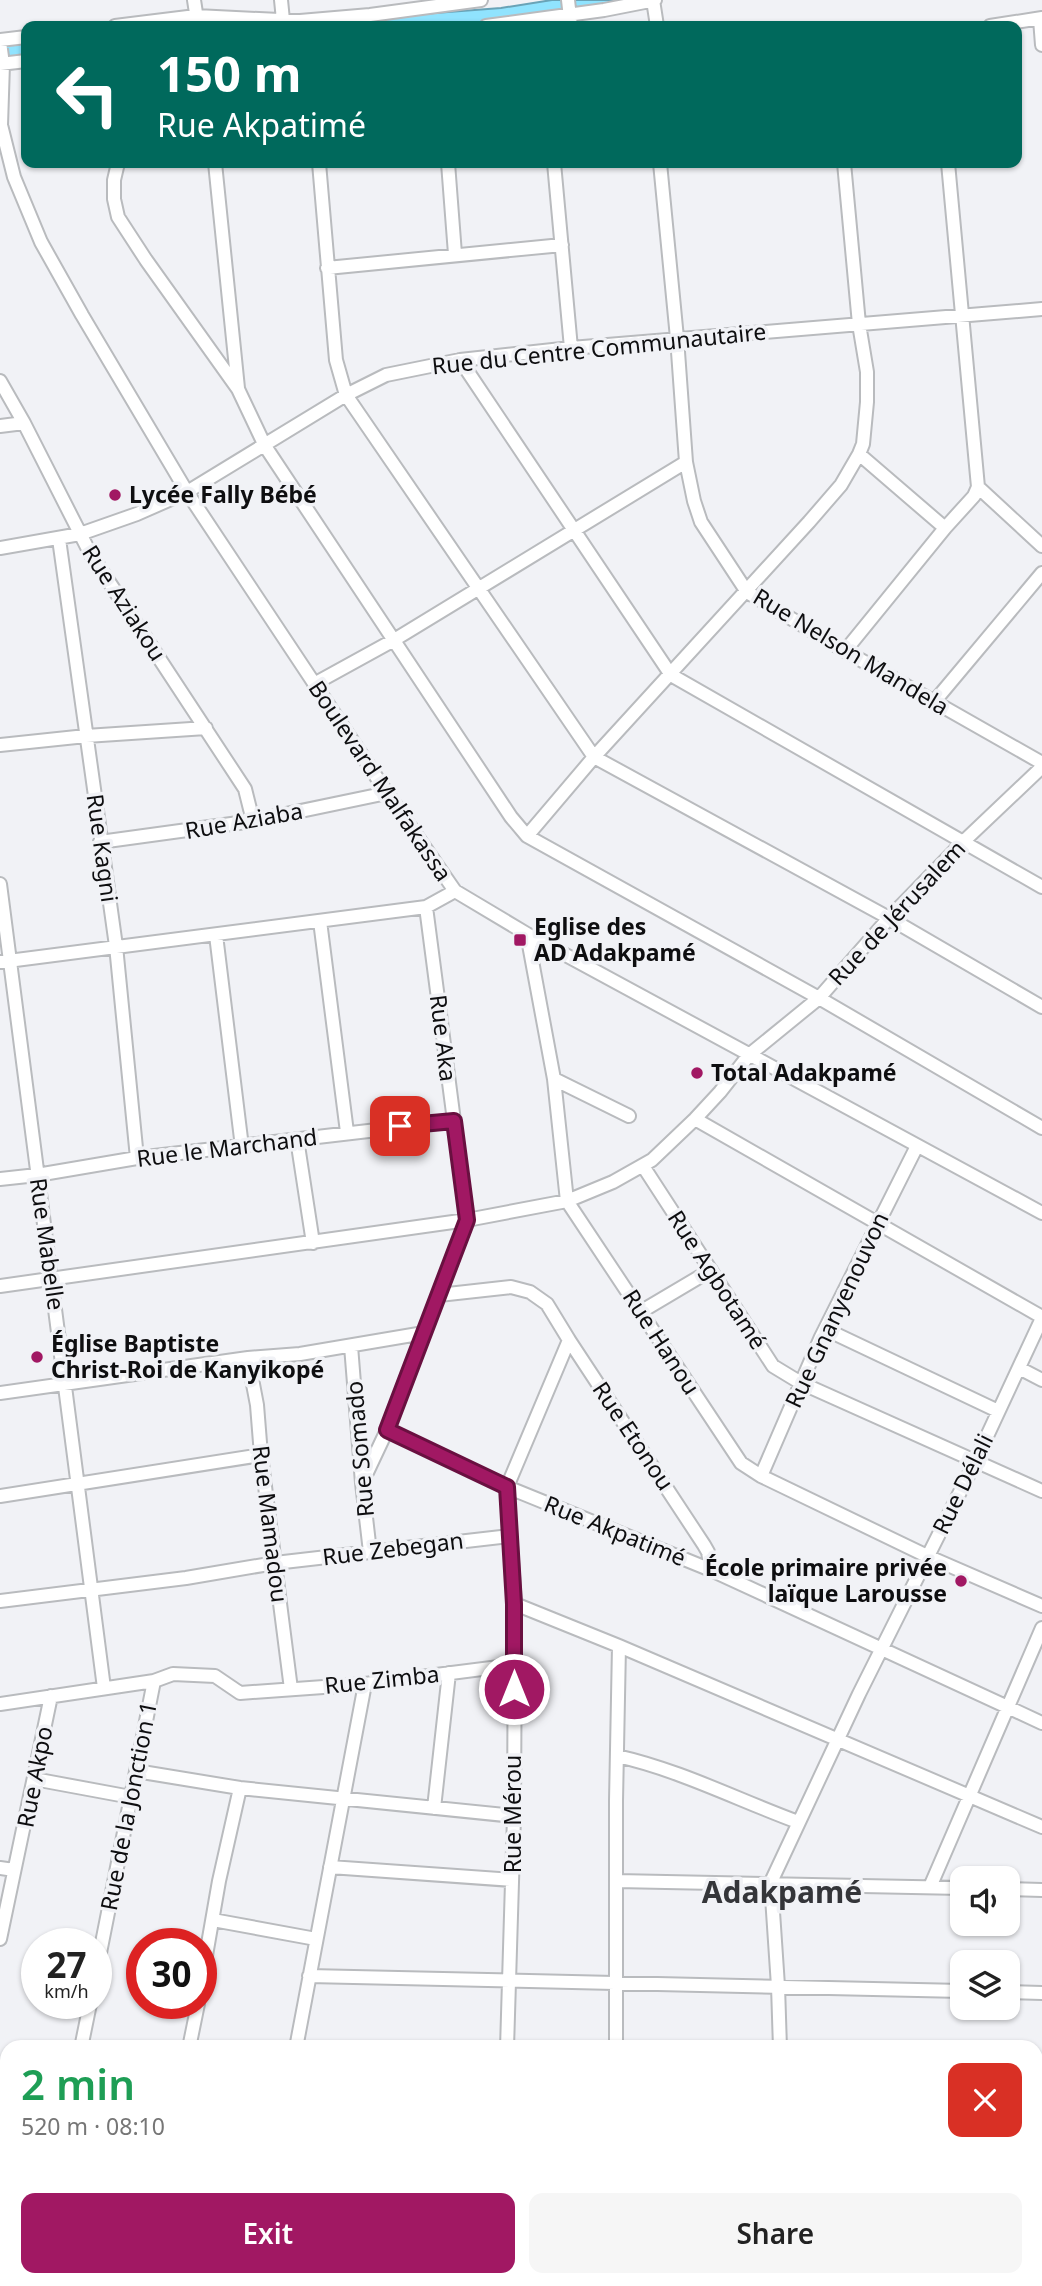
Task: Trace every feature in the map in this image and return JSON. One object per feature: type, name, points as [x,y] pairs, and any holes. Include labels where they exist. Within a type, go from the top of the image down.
[{"type":"street","points":[[194,0],[197,21],[300,21],[370,15],[481,0]]},
{"type":"street","points":[[281,0],[283,20]]},
{"type":"street","points":[[367,0],[370,15]]},
{"type":"street","points":[[568,0],[571,20],[654,0],[656,21]]},
{"type":"street","points":[[1022,21],[1041,18],[1042,45]]},
{"type":"street","points":[[0,42],[21,38]]},
{"type":"street","name":"Boulevard Malfakassa","points":[[0,42],[1,125],[14,177],[41,242],[187,492],[455,891],[527,934],[1042,1213]]},
{"type":"street","points":[[1,64],[21,62]]},
{"type":"street","points":[[117,168],[114,189],[118,217],[238,389],[265,446],[511,817],[527,836],[819,998],[1042,1128]]},
{"type":"street","points":[[216,168],[238,389]]},
{"type":"street","points":[[319,168],[337,360],[346,395],[594,757],[889,918],[1042,1007]]},
{"type":"street","points":[[448,168],[455,254]]},
{"type":"street","points":[[554,168],[570,348]]},
{"type":"street","name":"Rue Nelson Mandela","points":[[660,168],[686,462],[697,512],[747,592],[1042,765]]},
{"type":"street","points":[[527,836],[594,757],[747,592],[841,485],[859,454],[863,444],[867,372],[859,324],[845,168]]},
{"type":"street","points":[[845,651],[974,496],[978,487],[948,168]]},
{"type":"street","points":[[327,268],[562,245]]},
{"type":"street","name":"Rue du Centre Communautaire","points":[[0,548],[80,534],[137,514],[187,492],[346,395],[386,375],[460,360],[570,348],[1042,309]]},
{"type":"street","points":[[460,360],[671,675],[1042,887]]},
{"type":"street","name":"Rue Aziakou","points":[[0,381],[90,554],[245,789],[253,821]]},
{"type":"street","points":[[0,426],[24,423]]},
{"type":"street","points":[[859,454],[945,528]]},
{"type":"street","points":[[314,684],[394,640],[686,462]]},
{"type":"street","points":[[978,487],[1042,546]]},
{"type":"street","name":"Rue Kagni","points":[[60,539],[116,946],[138,1158]]},
{"type":"street","points":[[934,702],[1042,573]]},
{"type":"street","points":[[1028,592],[1042,594]]},
{"type":"street","points":[[0,745],[205,728]]},
{"type":"street","name":"Rue de Jérusalem","points":[[0,1286],[467,1220],[567,1201],[613,1182],[643,1166],[695,1119],[749,1055],[819,998],[889,918],[1042,765]]},
{"type":"street","name":"Rue Aziaba","points":[[100,842],[253,821],[387,793]]},
{"type":"street","name":"Rue Mabelle","points":[[0,884],[5,961],[52,1278],[104,1688]]},
{"type":"street","points":[[5,961],[426,907],[455,891]]},
{"type":"street","name":"Rue Aka","points":[[362,1483],[387,1430],[467,1220],[426,907]]},
{"type":"street","points":[[320,921],[347,1132]]},
{"type":"street","points":[[527,934],[554,1079],[567,1201]]},
{"type":"street","points":[[216,935],[242,1147]]},
{"type":"street","points":[[554,1079],[629,1116]]},
{"type":"street","points":[[695,1119],[1042,1317]]},
{"type":"street","name":"Rue le Marchand","points":[[0,1179],[138,1158],[454,1121]]},
{"type":"street","points":[[297,1139],[313,1243]]},
{"type":"street","name":"Rue Gnanyenouvon","points":[[761,1476],[825,1329],[916,1146]]},
{"type":"street","name":"Rue Agbotamé","points":[[643,1166],[773,1366],[801,1382],[1042,1491]]},
{"type":"street","name":"Rue Hanou","points":[[567,1201],[741,1463],[761,1476],[927,1556]]},
{"type":"street","points":[[642,1311],[711,1270]]},
{"type":"street","name":"Rue Etonou","points":[[439,1295],[511,1287],[530,1292],[547,1304],[705,1545],[712,1570]]},
{"type":"street","name":"Rue Délali","points":[[771,1882],[882,1648],[975,1462],[1042,1317]]},
{"type":"street","points":[[825,1329],[998,1411]]},
{"type":"street","points":[[0,1393],[351,1346],[424,1333]]},
{"type":"street","name":"Rue Mérou","points":[[508,2040],[514,1816],[514,1604],[507,1487],[569,1340]]},
{"type":"street","name":"Rue Somado","points":[[351,1346],[370,1552]]},
{"type":"street","name":"Rue Mamadou","points":[[248,1358],[257,1405],[291,1689]]},
{"type":"street","points":[[1018,1368],[1042,1380]]},
{"type":"street","name":"Rue Akpatimé","points":[[387,1430],[507,1487],[712,1570],[1042,1723]]},
{"type":"street","points":[[0,1496],[261,1455]]},
{"type":"street","name":"Rue Zebegan","points":[[0,1601],[275,1563],[510,1536]]},
{"type":"street","points":[[927,1556],[1042,1606]]},
{"type":"street","points":[[514,1604],[619,1646],[1042,1827]]},
{"type":"street","points":[[930,1887],[1042,1628]]},
{"type":"street","points":[[615,2040],[619,1646]]},
{"type":"street","name":"Rue Zimba","points":[[0,1704],[154,1681],[173,1674],[215,1676],[240,1693],[365,1684],[514,1665]]},
{"type":"street","points":[[434,1808],[449,1673]]},
{"type":"street","name":"Rue de la Jonction 1","points":[[105,1928],[154,1681]]},
{"type":"street","points":[[297,2040],[365,1684]]},
{"type":"street","name":"Rue Akpo","points":[[0,1939],[51,1696]]},
{"type":"street","points":[[617,1756],[703,1783],[798,1822]]},
{"type":"street","points":[[136,1771],[240,1788],[514,1816]]},
{"type":"street","points":[[34,1779],[131,1797]]},
{"type":"street","points":[[212,1928],[240,1788]]},
{"type":"street","points":[[330,1867],[513,1880]]},
{"type":"street","points":[[0,1868],[14,1870]]},
{"type":"street","points":[[617,1881],[950,1888]]},
{"type":"street","points":[[771,1882],[780,2040]]},
{"type":"street","points":[[1020,1889],[1042,1890]]},
{"type":"street","points":[[213,1920],[316,1938]]},
{"type":"street","points":[[309,1976],[950,1991]]},
{"type":"street","points":[[1020,1993],[1042,1993]]},
{"type":"street","points":[[83,2040],[87,2019]]},
{"type":"street","points":[[191,2040],[195,2019]]},
{"type":"water","points":[[552,0],[632,0],[509,21],[192,21],[382,17],[501,8]]},
{"type":"water","points":[[21,44],[21,58],[0,60],[0,46]]},
{"type":"place","name":"Lycée Fally Bébé","points":[[115,495]]},
{"type":"place","name":"Eglise des AD Adakpamé","points":[[520,940]]},
{"type":"place","name":"Total Adakpamé","points":[[697,1073]]},
{"type":"place","name":"Église Baptiste Christ-Roi de Kanyikopé","points":[[37,1357]]},
{"type":"place","name":"École primaire privée laïque Larousse","points":[[961,1581]]},
{"type":"district","name":"Adakpamé","points":[[782,1893]]},
{"type":"route","points":[[400,1126],[454,1121],[467,1220],[387,1430],[507,1487],[514,1604],[514,1689]]}]
